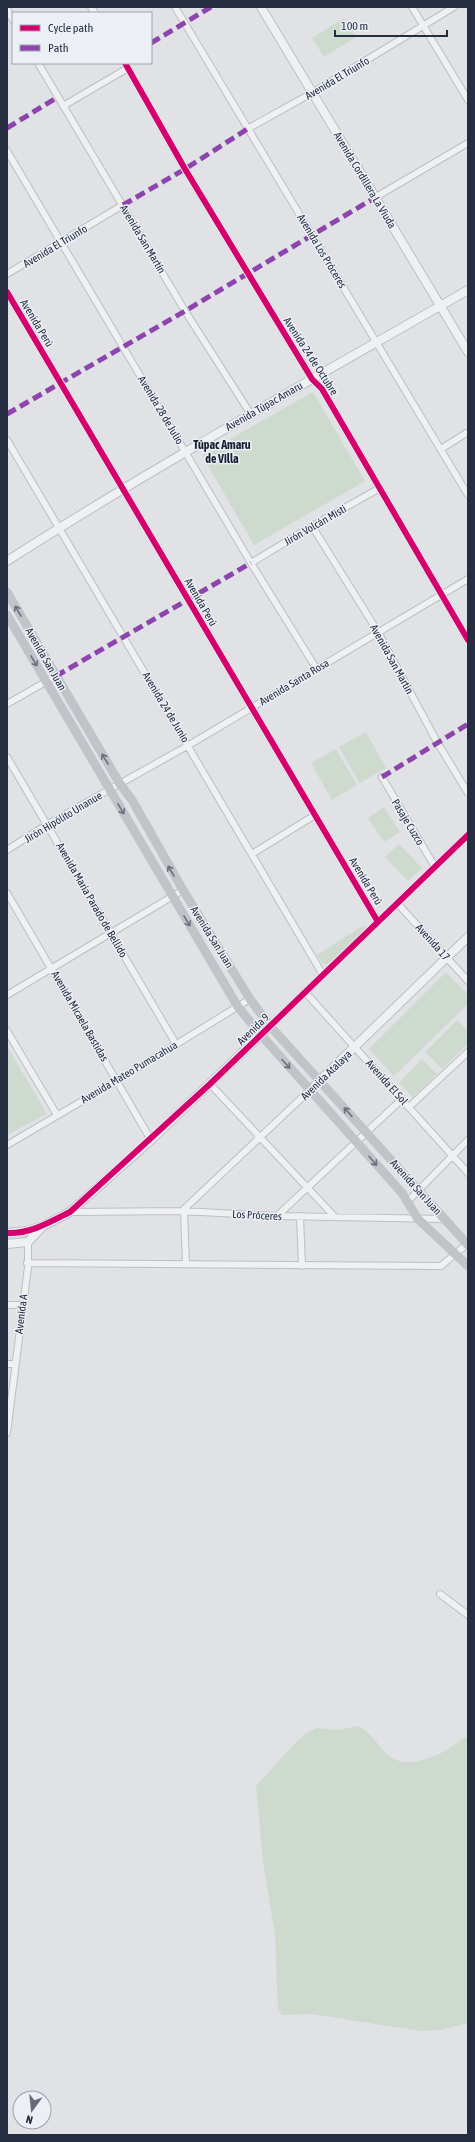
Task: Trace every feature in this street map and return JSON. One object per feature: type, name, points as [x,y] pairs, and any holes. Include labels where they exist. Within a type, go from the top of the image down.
[{"type":"main road","name":"Avenida San Juan","points":[[7,592],[120,784],[132,800],[183,890],[250,999],[270,1026],[468,1244]]},
{"type":"main road","name":"Avenida San Juan","points":[[7,615],[238,1007],[261,1035],[356,1141],[407,1202],[418,1219],[456,1253],[468,1266]]},
{"type":"street","name":"Avenida Los Próceres","points":[[175,7],[468,495]]},
{"type":"street","name":"Avenida Cordillera La Viuda","points":[[262,7],[468,352]]},
{"type":"street","points":[[412,7],[468,100]]},
{"type":"street","name":"Avenida El Triunfo","points":[[249,128],[312,93],[454,7]]},
{"type":"street","points":[[7,9],[12,18]]},
{"type":"street","name":"Avenida San Martín","points":[[39,64],[185,311],[250,413]]},
{"type":"street","points":[[63,106],[126,65]]},
{"type":"street","name":"Avenida 24 de Octubre","points":[[126,65],[185,169],[312,379],[322,389],[468,640]]},
{"type":"street","points":[[376,197],[468,143]]},
{"type":"street","name":"Avenida 28 de Julio","points":[[7,151],[251,563],[316,668]]},
{"type":"street","name":"Avenida El Triunfo","points":[[7,274],[123,205]]},
{"type":"street","name":"Avenida Túpac Amaru","points":[[7,561],[250,413],[468,290]]},
{"type":"street","name":"Avenida Perú","points":[[7,292],[378,922]]},
{"type":"street","points":[[441,449],[468,432]]},
{"type":"street","name":"Avenida 24 de Junio","points":[[7,440],[189,745],[323,975]]},
{"type":"street","name":"Jirón Volcán Misti","points":[[251,563],[312,526],[380,488]]},
{"type":"street","name":"Avenida San Martín","points":[[312,526],[378,632],[437,742],[468,793]]},
{"type":"street","name":"Avenida Santa Rosa","points":[[120,784],[252,708],[316,668],[468,579]]},
{"type":"street","points":[[7,704],[56,676]]},
{"type":"street","name":"Avenida María Parado de Bellido","points":[[7,757],[48,824],[110,934],[176,1044]]},
{"type":"street","name":"Pasaje Cuzco","points":[[382,777],[435,866]]},
{"type":"street","name":"Jirón Hipólito Unanue","points":[[7,850],[48,824],[120,784]]},
{"type":"street","points":[[252,854],[315,815]]},
{"type":"street","name":"Avenida 9","points":[[43,1226],[70,1212],[151,1140],[468,835]]},
{"type":"street","points":[[7,995],[183,890]]},
{"type":"street","name":"Avenida Micaela Bastidas","points":[[7,893],[118,1080],[151,1140]]},
{"type":"street","name":"Avenida 17","points":[[397,903],[468,981]]},
{"type":"street","name":"Avenida Atalaya","points":[[183,1211],[320,1081],[468,937]]},
{"type":"street","name":"Avenida El Sol","points":[[305,992],[468,1173]]},
{"type":"street","name":"Avenida Mateo Pumacahua","points":[[7,1144],[118,1080],[250,999]]},
{"type":"street","points":[[7,1031],[57,1114]]},
{"type":"street","points":[[409,1108],[468,1052]]},
{"type":"street","points":[[210,1084],[335,1217]]},
{"type":"street","points":[[277,1216],[402,1099]]},
{"type":"street","points":[[407,1202],[468,1140]]},
{"type":"street","points":[[183,1211],[186,1264]]},
{"type":"street","name":"Los Próceres","points":[[70,1212],[183,1211],[277,1216],[445,1219]]},
{"type":"street","points":[[300,1216],[302,1266]]},
{"type":"street","points":[[7,1233],[28,1231],[43,1226]]},
{"type":"street","points":[[7,1244],[28,1242],[43,1226]]},
{"type":"street","name":"Avenida A","points":[[7,1433],[28,1263],[28,1242]]},
{"type":"street","points":[[28,1263],[441,1266],[468,1244]]},
{"type":"street","points":[[7,1305],[22,1305]]},
{"type":"street","points":[[7,1364],[15,1364]]},
{"type":"street","points":[[440,1594],[468,1615]]},
{"type":"shaded area","points":[[344,18],[356,37],[324,57],[312,38]]},
{"type":"shaded area","points":[[313,392],[365,481],[254,545],[202,455]]},
{"type":"shaded area","points":[[366,732],[386,768],[360,783],[339,747]]},
{"type":"shaded area","points":[[336,749],[357,785],[332,800],[311,763]]},
{"type":"shaded area","points":[[384,807],[400,832],[384,842],[368,818]]},
{"type":"shaded area","points":[[399,844],[422,868],[408,881],[385,857]]},
{"type":"shaded area","points":[[364,925],[366,928],[328,964],[322,963],[317,955]]},
{"type":"shaded area","points":[[446,972],[468,995],[468,1004],[394,1076],[369,1049]]},
{"type":"shaded area","points":[[457,1020],[468,1031],[468,1044],[442,1069],[425,1052]]},
{"type":"shaded area","points":[[7,1046],[47,1114],[7,1135]]},
{"type":"shaded area","points":[[422,1059],[437,1074],[413,1097],[399,1083]]},
{"type":"shaded area","points":[[358,1726],[368,1733],[392,1758],[404,1762],[418,1761],[432,1757],[468,1737],[468,2023],[441,2030],[421,2031],[311,2014],[282,2015],[278,2009],[275,1936],[263,1862],[256,1786],[305,1734],[316,1728],[338,1730]]},
{"type":"marked path","points":[[152,42],[211,7]]},
{"type":"marked path","points":[[7,128],[58,97]]},
{"type":"marked path","points":[[123,205],[185,169],[249,128]]},
{"type":"marked path","points":[[7,414],[185,311],[376,197]]},
{"type":"marked path","points":[[56,676],[251,563]]},
{"type":"marked path","points":[[382,777],[468,724]]},
{"type":"cycle path","points":[[126,64],[185,169],[312,379],[322,389],[468,640]]},
{"type":"cycle path","points":[[7,292],[378,922]]},
{"type":"cycle path","points":[[7,1233],[24,1232],[70,1212],[210,1084],[468,835]]},
{"type":"district","name":"Túpac Amaru de Villa","points":[[222,452]]}]
